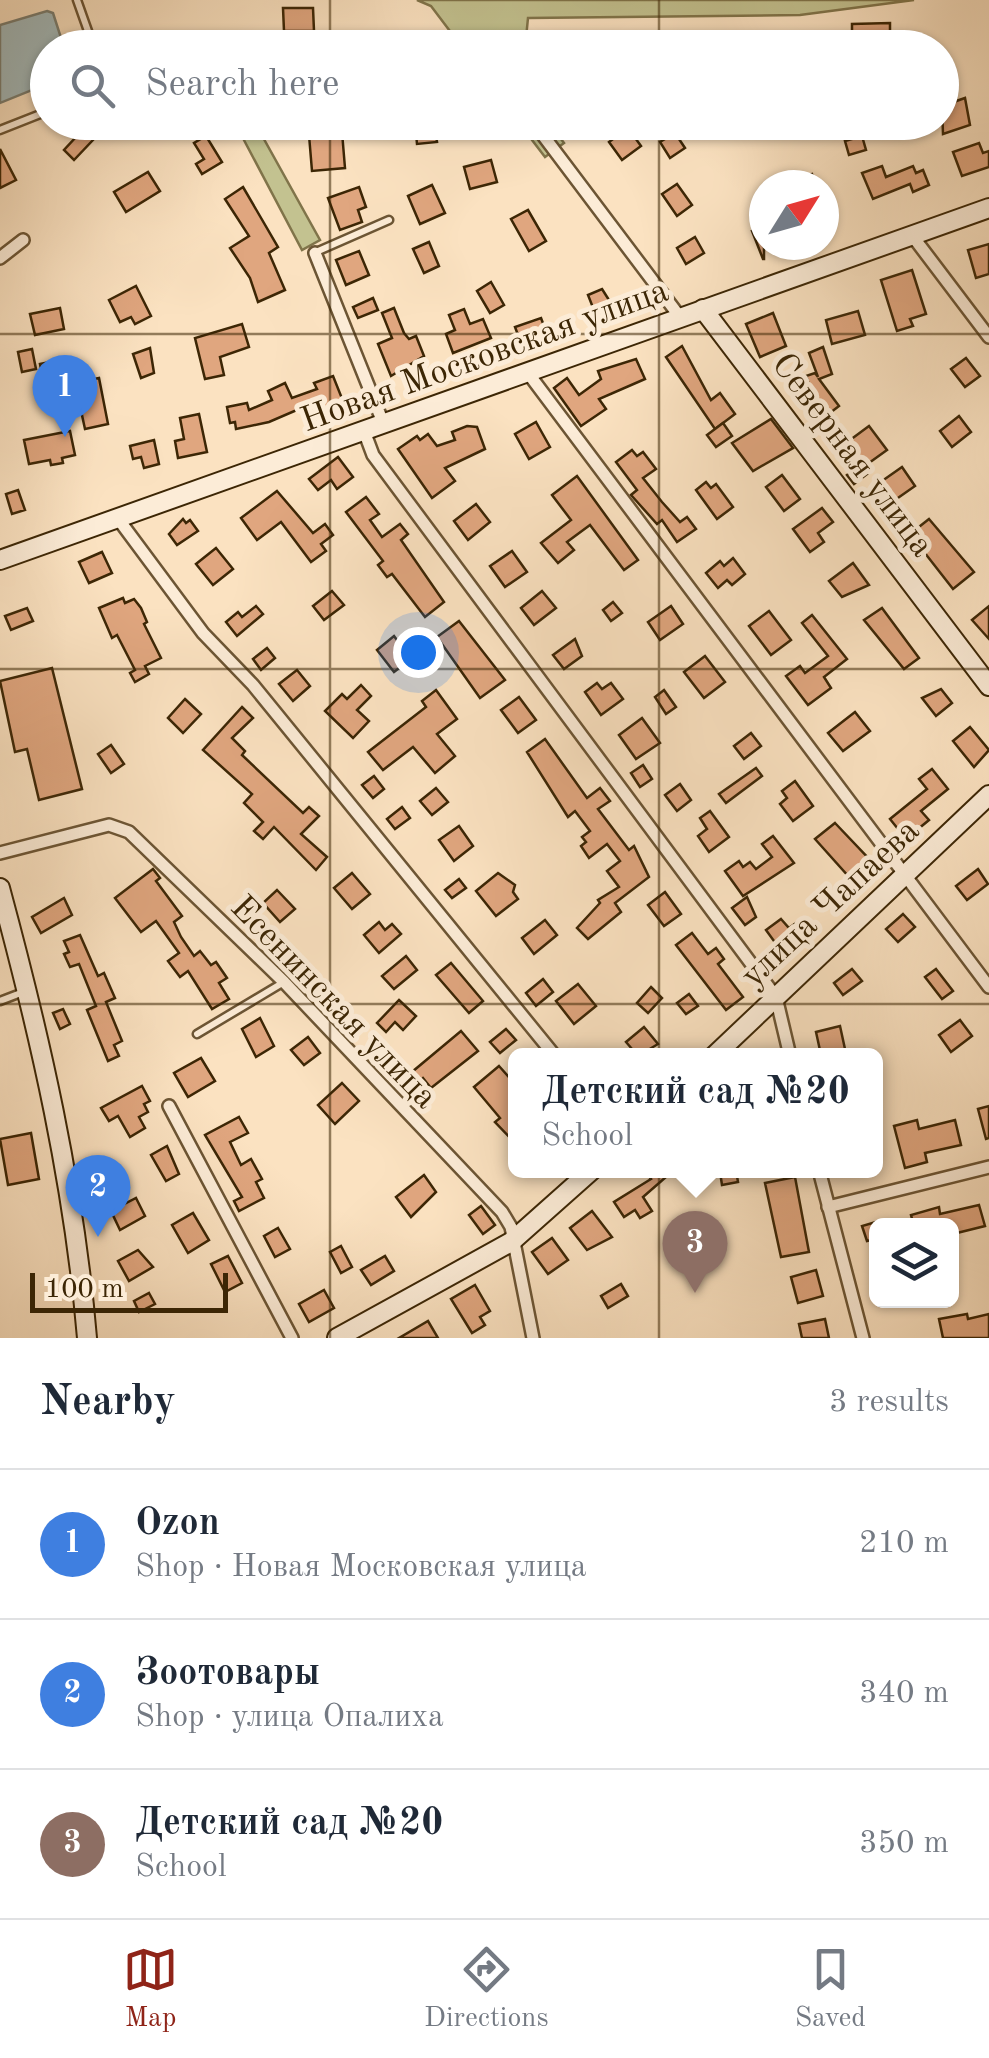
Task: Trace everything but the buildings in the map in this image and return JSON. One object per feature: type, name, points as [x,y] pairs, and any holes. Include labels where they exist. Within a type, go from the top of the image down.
[{"type":"street","points":[[546,140],[680,318]]},
{"type":"street","name":"Новая Московская улица","points":[[0,560],[989,208]]},
{"type":"street","points":[[910,234],[989,337]]},
{"type":"street","points":[[0,258],[23,240]]},
{"type":"street","points":[[314,253],[384,425]]},
{"type":"street","name":"Северная улица","points":[[703,310],[989,686]]},
{"type":"street","points":[[528,373],[989,986]]},
{"type":"street","points":[[364,431],[374,455],[776,997],[788,1048]]},
{"type":"street","points":[[119,520],[203,633],[254,684],[548,1048]]},
{"type":"street","name":"улица Чапаева","points":[[722,1048],[989,795]]},
{"type":"street","name":"Есенинская улица","points":[[0,852],[109,826],[120,827],[284,982],[502,1212],[511,1227],[533,1338]]},
{"type":"street","points":[[0,888],[27,991],[76,1225],[86,1338]]},
{"type":"street","points":[[168,1106],[292,1338]]},
{"type":"street","points":[[828,1207],[989,1168]]},
{"type":"street","points":[[336,1338],[511,1242],[583,1178]]},
{"type":"street","points":[[821,1178],[863,1338]]},
{"type":"lane","points":[[77,0],[88,30]]},
{"type":"lane","points":[[0,130],[30,118]]},
{"type":"lane","points":[[314,253],[390,220]]},
{"type":"lane","points":[[198,1034],[284,982]]},
{"type":"lane","points":[[0,1001],[27,991]]},
{"type":"shaded area","points":[[417,0],[914,0],[800,15],[528,18],[527,30],[449,30],[431,6]]},
{"type":"shaded area","points":[[244,140],[264,140],[320,240],[302,250]]},
{"type":"shaded area","points":[[532,140],[562,140],[564,143],[545,157]]},
{"type":"water","points":[[47,11],[53,13],[58,30],[30,30],[30,91],[0,103],[0,25]]},
{"type":"place","name":"Ozon","points":[[65,437]]},
{"type":"place","name":"Зоотовары","points":[[98,1237]]},
{"type":"place","name":"Детский сад №20","points":[[695,1293]]}]
